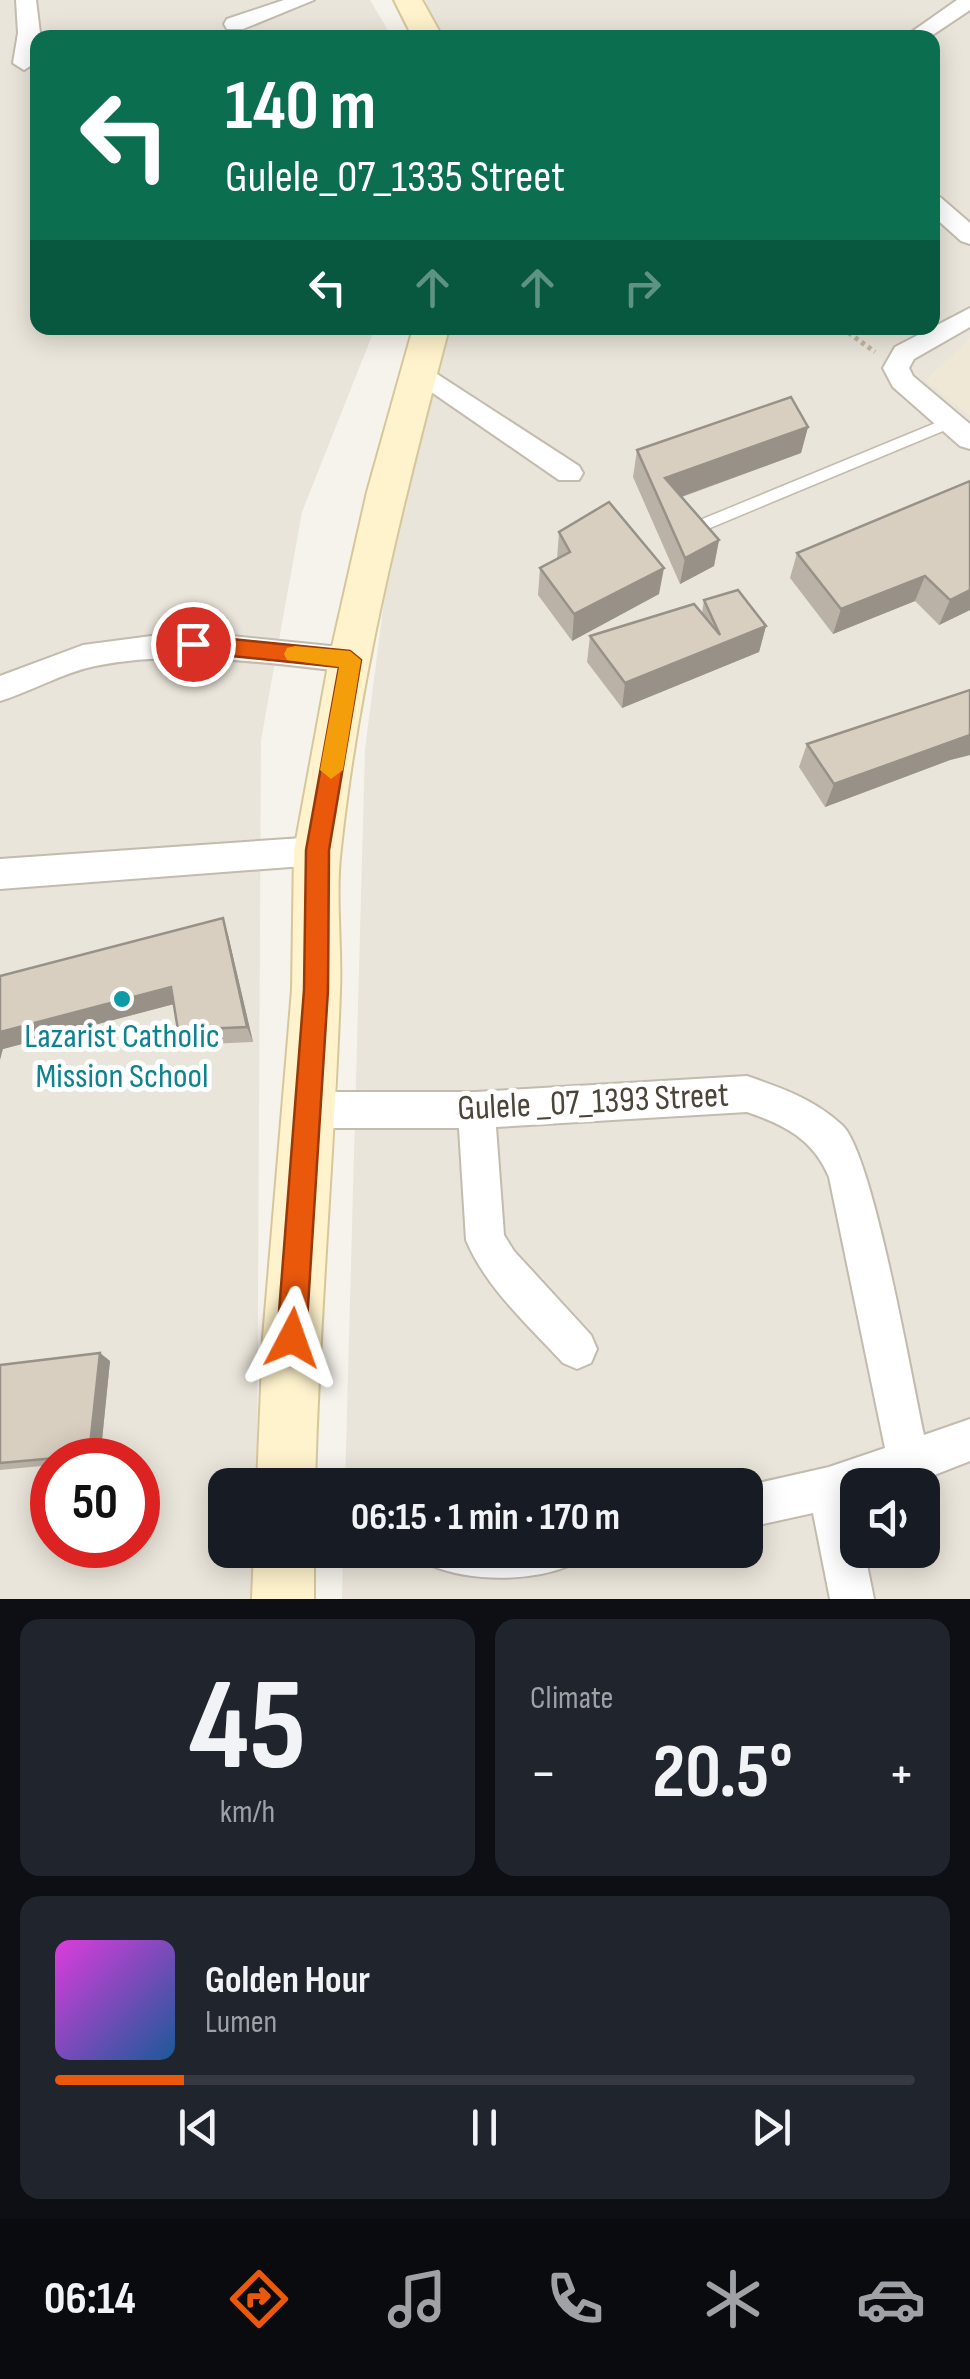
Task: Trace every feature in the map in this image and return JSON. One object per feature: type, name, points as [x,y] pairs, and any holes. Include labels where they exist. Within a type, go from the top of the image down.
[{"type":"main road","points":[[408,0],[419,30]]},
{"type":"main road","points":[[287,1468],[316,990],[318,850],[350,660],[386,492],[430,335]]},
{"type":"main road","points":[[282,1599],[283,1568]]},
{"type":"street","points":[[26,0],[30,30]]},
{"type":"street","points":[[235,24],[304,0]]},
{"type":"street","points":[[925,30],[970,1]]},
{"type":"street","points":[[0,68],[30,69]]},
{"type":"street","points":[[940,209],[970,236]]},
{"type":"street","points":[[940,332],[970,316]]},
{"type":"street","points":[[935,335],[904,352],[896,368],[902,381],[960,430]]},
{"type":"street","points":[[420,372],[569,473]]},
{"type":"street","points":[[0,689],[94,654],[159,646],[193,644],[350,660]]},
{"type":"street","points":[[0,874],[318,850]]},
{"type":"street","name":"Gulele _07_1393 Street","points":[[307,1110],[476,1110],[747,1094],[790,1109],[832,1140],[852,1194],[909,1464]]},
{"type":"street","points":[[476,1110],[485,1240],[500,1265],[576,1349]]},
{"type":"street","points":[[763,1503],[909,1464],[970,1440]]},
{"type":"street","points":[[830,1488],[852,1599]]},
{"type":"lane","points":[[705,524],[960,430]]},
{"type":"path","points":[[851,335],[896,368]]},
{"type":"shaded area","points":[[0,0],[370,0],[388,30],[30,30],[30,335],[372,335],[302,512],[261,740],[257,1468],[208,1468],[208,1568],[256,1568],[256,1599],[0,1599]]},
{"type":"shaded area","points":[[425,0],[970,0],[970,1599],[342,1599],[343,1568],[763,1568],[763,1468],[345,1468],[365,749],[396,508],[442,335],[940,335],[940,30],[436,30]]},
{"type":"shaded area","points":[[970,338],[970,416],[925,380]]},
{"type":"building","points":[[791,397],[808,427],[665,478],[719,540],[685,558],[637,450]]},
{"type":"building","points":[[970,481],[970,590],[950,600],[925,576],[841,609],[797,553]]},
{"type":"building","points":[[609,502],[664,568],[574,614],[540,568],[570,552],[559,532]]},
{"type":"building","points":[[738,590],[766,626],[625,683],[590,636],[694,604],[720,635],[704,600]]},
{"type":"building","points":[[970,690],[970,735],[834,784],[807,744]]},
{"type":"building","name":"Lazarist Catholic Mission School","points":[[223,918],[247,1027],[178,1030],[171,987],[0,1032],[0,976]]},
{"type":"building","points":[[100,1353],[91,1438],[30,1438],[30,1460],[0,1463],[0,1365]]},
{"type":"slow traffic","points":[[295,654],[350,660],[331,770]]},
{"type":"place","name":"Lazarist Catholic Mission School","points":[[122,999]]},
{"type":"route","points":[[193,644],[350,660],[318,850],[316,990],[292,1338]]}]
